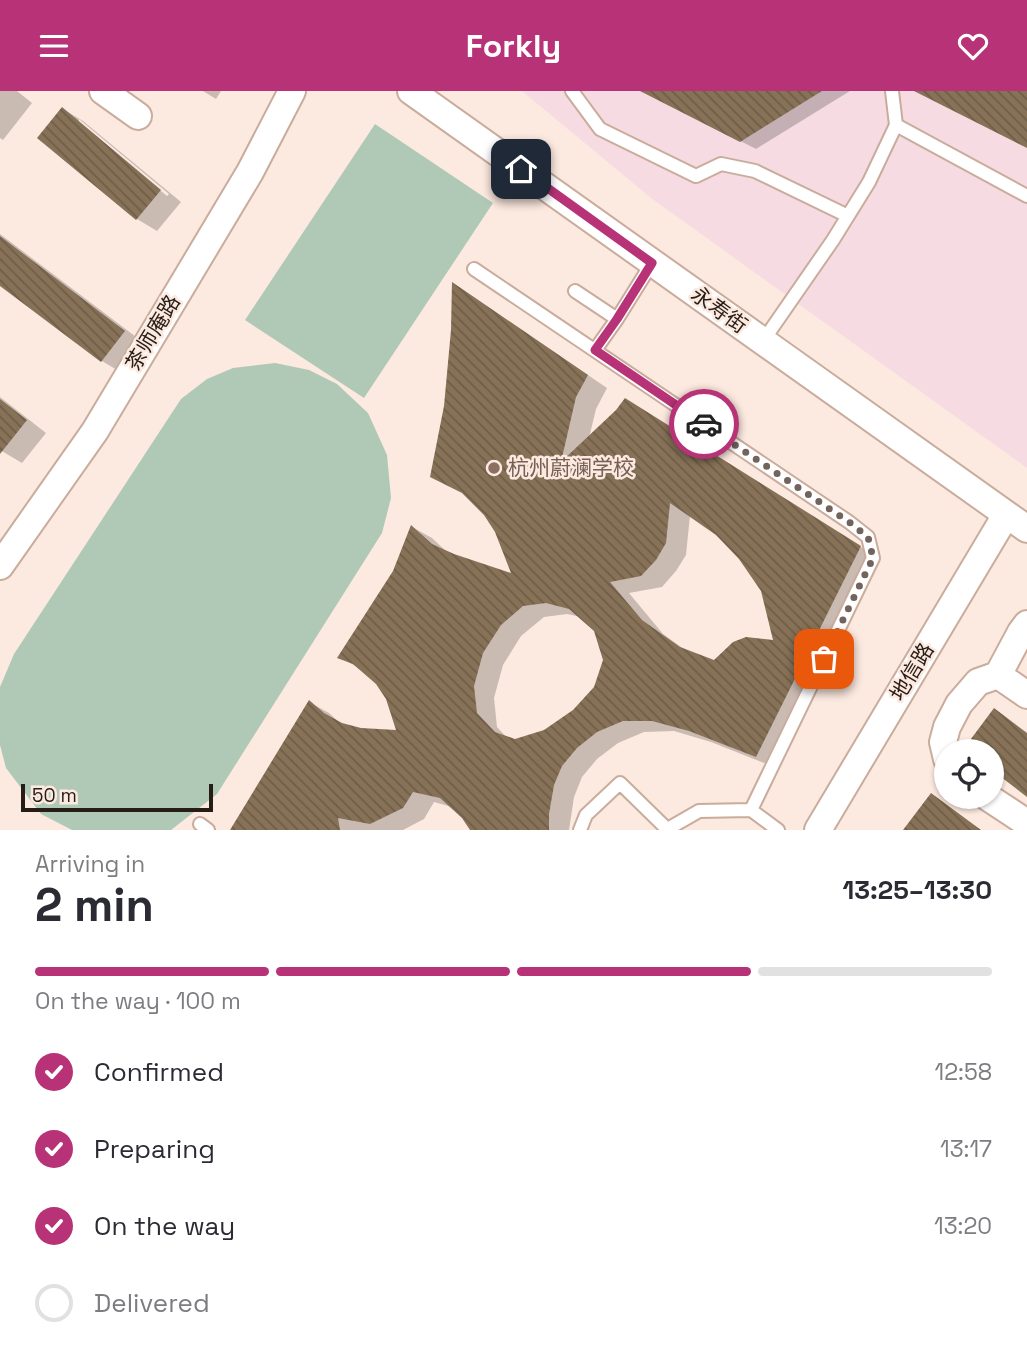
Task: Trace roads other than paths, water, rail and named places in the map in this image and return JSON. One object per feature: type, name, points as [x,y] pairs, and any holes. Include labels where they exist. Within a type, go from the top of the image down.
[{"type":"street","points":[[103,91],[138,116]]},
{"type":"street","name":"茶师庵路","points":[[0,566],[94,431],[250,172],[292,91]]},
{"type":"street","name":"永寿街","points":[[411,91],[1017,522]]},
{"type":"street","name":"地信路","points":[[818,830],[1017,522]]},
{"type":"street","points":[[944,739],[959,704],[978,682],[998,675],[1027,624]]},
{"type":"street","points":[[998,675],[1027,695]]},
{"type":"street","points":[[1004,808],[1027,824]]},
{"type":"lane","points":[[572,91],[600,129],[696,176],[721,164],[755,171],[848,216]]},
{"type":"lane","points":[[763,341],[869,182],[896,125],[892,91]]},
{"type":"lane","points":[[896,125],[1027,196]]},
{"type":"lane","points":[[595,350],[652,263]]},
{"type":"lane","points":[[474,269],[868,537],[873,558],[751,810]]},
{"type":"lane","points":[[575,291],[617,319]]},
{"type":"lane","points":[[580,830],[586,815],[620,783],[667,829],[699,811],[751,810],[778,830]]},
{"type":"place","name":"杭州蔚澜学校","points":[[494,468]]}]
